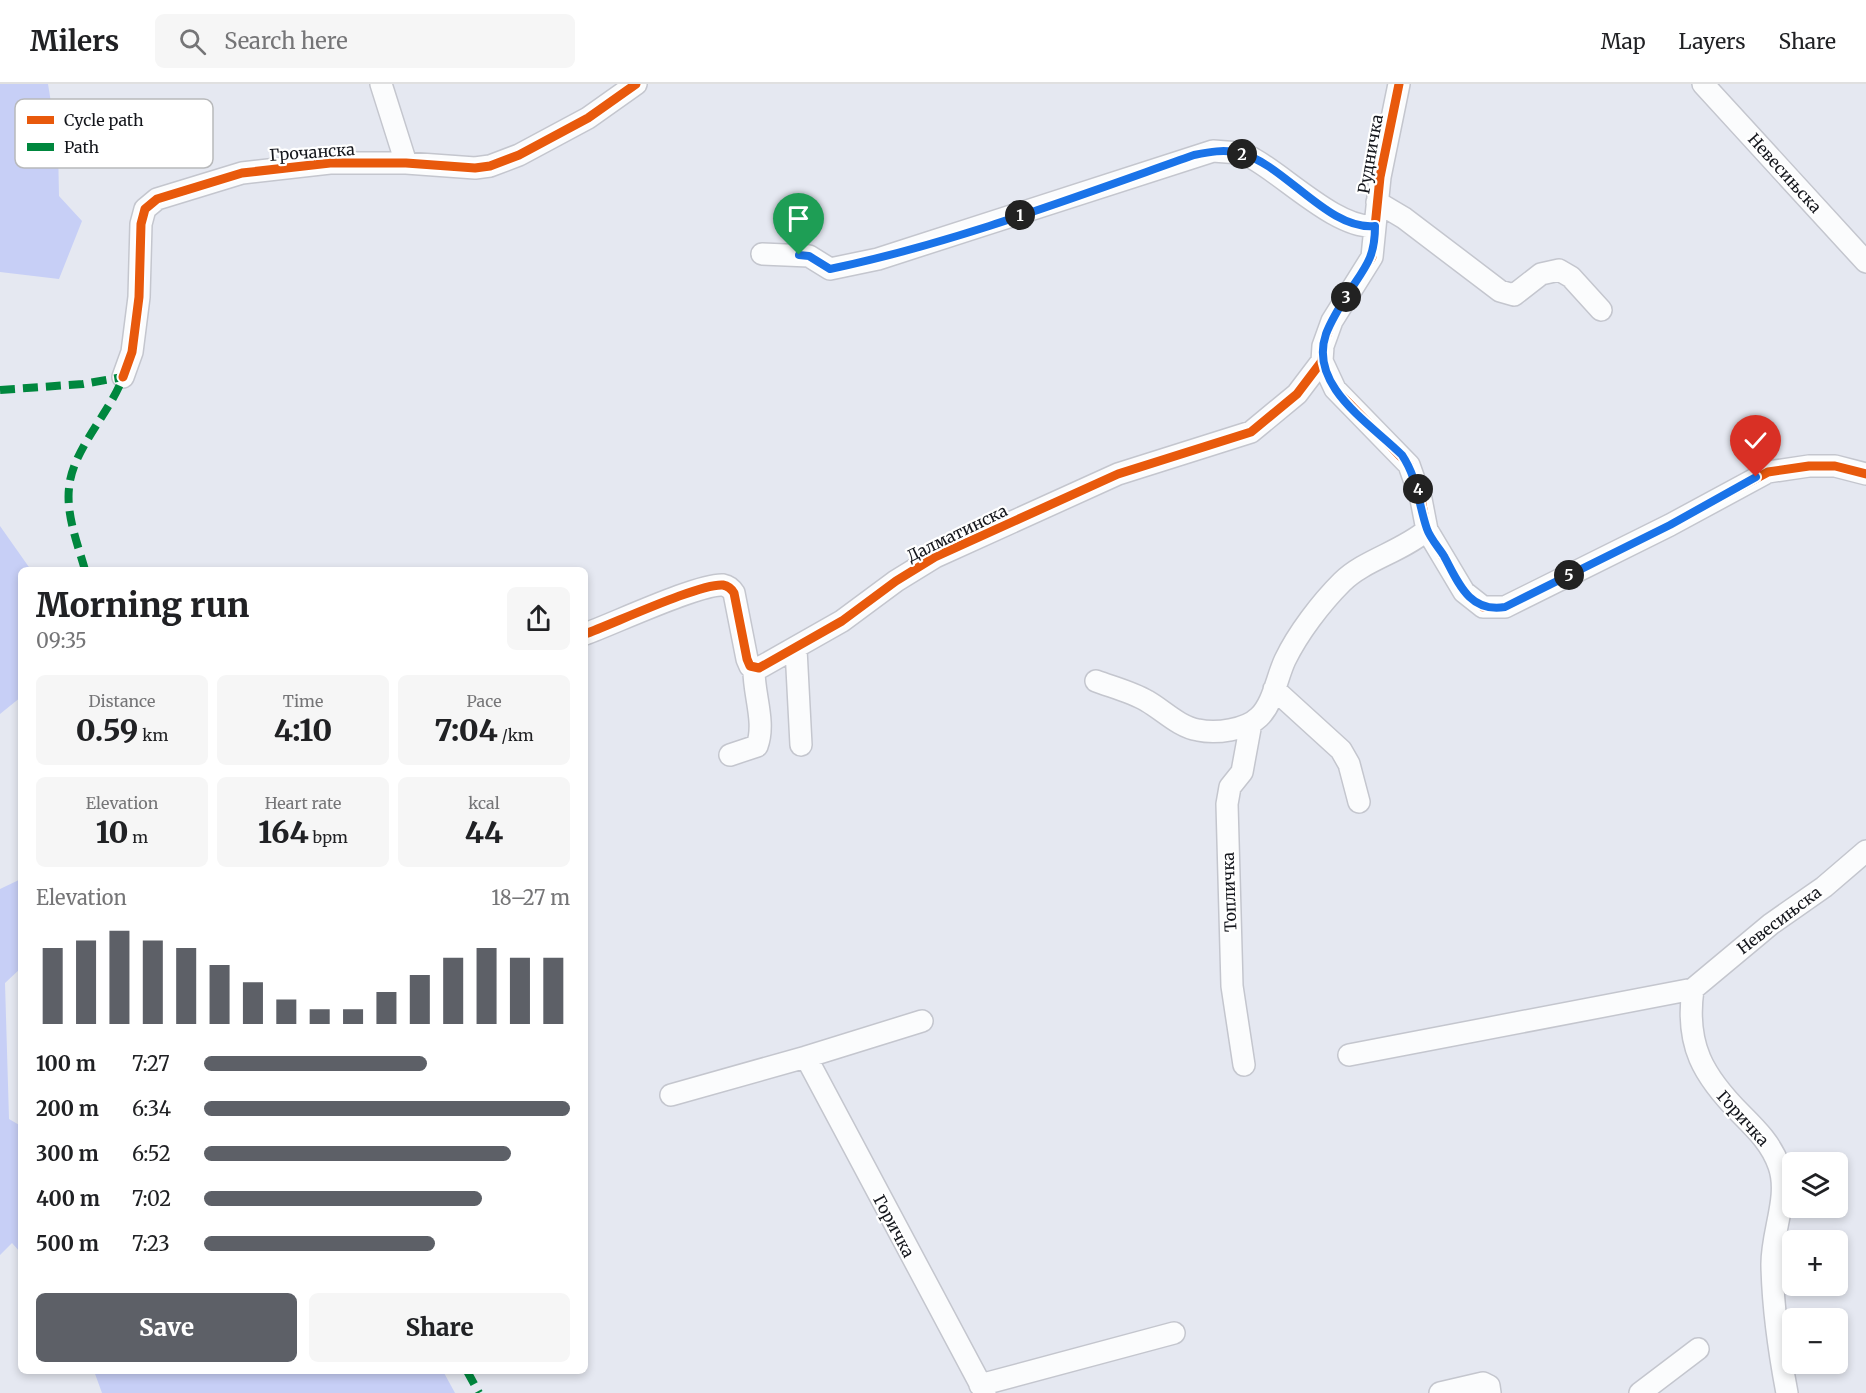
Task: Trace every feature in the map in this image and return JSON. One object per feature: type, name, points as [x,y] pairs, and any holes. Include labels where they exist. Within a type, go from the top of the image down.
[{"type":"street","points":[[381,84],[406,164]]},
{"type":"street","name":"Грочанска","points":[[123,376],[132,352],[140,297],[141,224],[145,209],[157,199],[242,172],[330,163],[406,164],[457,168],[490,166],[519,155],[588,118],[636,84]]},
{"type":"street","name":"Рудничка","points":[[1322,361],[1325,340],[1332,321],[1372,257],[1377,202],[1399,84]]},
{"type":"street","name":"Невесињска","points":[[1703,84],[1866,262]]},
{"type":"street","points":[[762,254],[809,256],[830,269],[878,259],[997,223],[1194,155],[1213,151],[1240,153],[1252,158],[1340,217],[1367,227],[1375,226]]},
{"type":"street","name":"Рудничка","points":[[1377,202],[1404,218],[1500,291],[1514,295],[1541,274],[1559,270],[1571,277],[1601,310]]},
{"type":"street","points":[[1322,361],[1335,389],[1402,455],[1409,465],[1421,499],[1427,530],[1469,599],[1484,607],[1498,608],[1670,525],[1768,472],[1809,466],[1835,466],[1866,474]]},
{"type":"street","name":"Далматинска","points":[[754,668],[796,649],[842,621],[896,581],[935,557],[1118,474],[1251,432],[1297,394],[1322,361]]},
{"type":"street","name":"Топличка","points":[[1244,1065],[1232,986],[1227,804],[1230,787],[1242,772],[1251,723],[1265,710],[1286,658],[1302,632],[1341,582],[1352,573],[1404,548],[1427,530]]},
{"type":"street","points":[[588,633],[695,591],[721,585],[728,586],[734,592],[747,659],[754,668],[753,686],[760,737],[757,746],[730,755]]},
{"type":"street","points":[[796,649],[801,745]]},
{"type":"street","points":[[1096,681],[1145,700],[1186,726],[1198,730],[1218,731],[1251,723]]},
{"type":"street","points":[[1274,689],[1341,750],[1348,764],[1359,802]]},
{"type":"street","name":"Невесињска","points":[[1693,989],[1771,924],[1824,886],[1866,851]]},
{"type":"street","points":[[1349,1055],[1693,989]]},
{"type":"street","name":"Горичка","points":[[1693,989],[1690,1024],[1695,1048],[1705,1071],[1719,1092],[1762,1135],[1781,1172],[1782,1190],[1772,1263],[1786,1393]]},
{"type":"street","points":[[671,1095],[922,1021]]},
{"type":"street","name":"Горичка","points":[[806,1057],[982,1389]]},
{"type":"street","points":[[982,1389],[1174,1333]]},
{"type":"street","points":[[1640,1393],[1698,1349]]},
{"type":"street","points":[[1440,1393],[1483,1383],[1489,1386],[1490,1393]]},
{"type":"shaded area","points":[[0,84],[48,84],[50,99],[15,99],[15,168],[58,168],[59,196],[82,221],[59,279],[0,272]]},
{"type":"shaded area","points":[[0,526],[29,567],[18,567],[18,699],[0,714]]},
{"type":"shaded area","points":[[18,880],[18,971],[5,983],[9,1119],[18,1124],[18,1250],[12,1243],[0,1255],[0,889]]},
{"type":"shaded area","points":[[95,1374],[445,1374],[455,1393],[102,1393]]},
{"type":"marked path","points":[[0,390],[83,384],[123,377]]},
{"type":"marked path","points":[[84,567],[73,530],[69,509],[69,488],[77,460],[123,377]]},
{"type":"marked path","points":[[469,1374],[479,1393]]},
{"type":"cycle path","points":[[123,377],[132,352],[139,297],[141,224],[145,209],[157,199],[242,173],[330,163],[406,163],[475,168],[490,166],[519,155],[588,118],[636,84]]},
{"type":"cycle path","points":[[1399,84],[1380,177],[1372,257],[1332,321],[1323,346],[1322,361],[1335,389],[1409,465],[1421,499],[1427,530],[1464,592],[1483,607],[1505,607],[1670,525],[1768,472],[1809,466],[1835,466],[1866,474]]},
{"type":"cycle path","points":[[588,633],[696,590],[723,585],[734,593],[750,666],[759,668],[842,621],[896,581],[935,557],[1118,474],[1251,432],[1297,394],[1322,361]]},
{"type":"route","points":[[799,255],[809,256],[830,269],[878,259],[997,223],[1194,155],[1213,151],[1240,153],[1267,166],[1340,217],[1367,227],[1375,226],[1375,245],[1372,257],[1326,334],[1322,361],[1325,373],[1350,406],[1381,434],[1409,465],[1417,484],[1427,530],[1469,599],[1484,607],[1505,607],[1709,505],[1756,477]]}]
